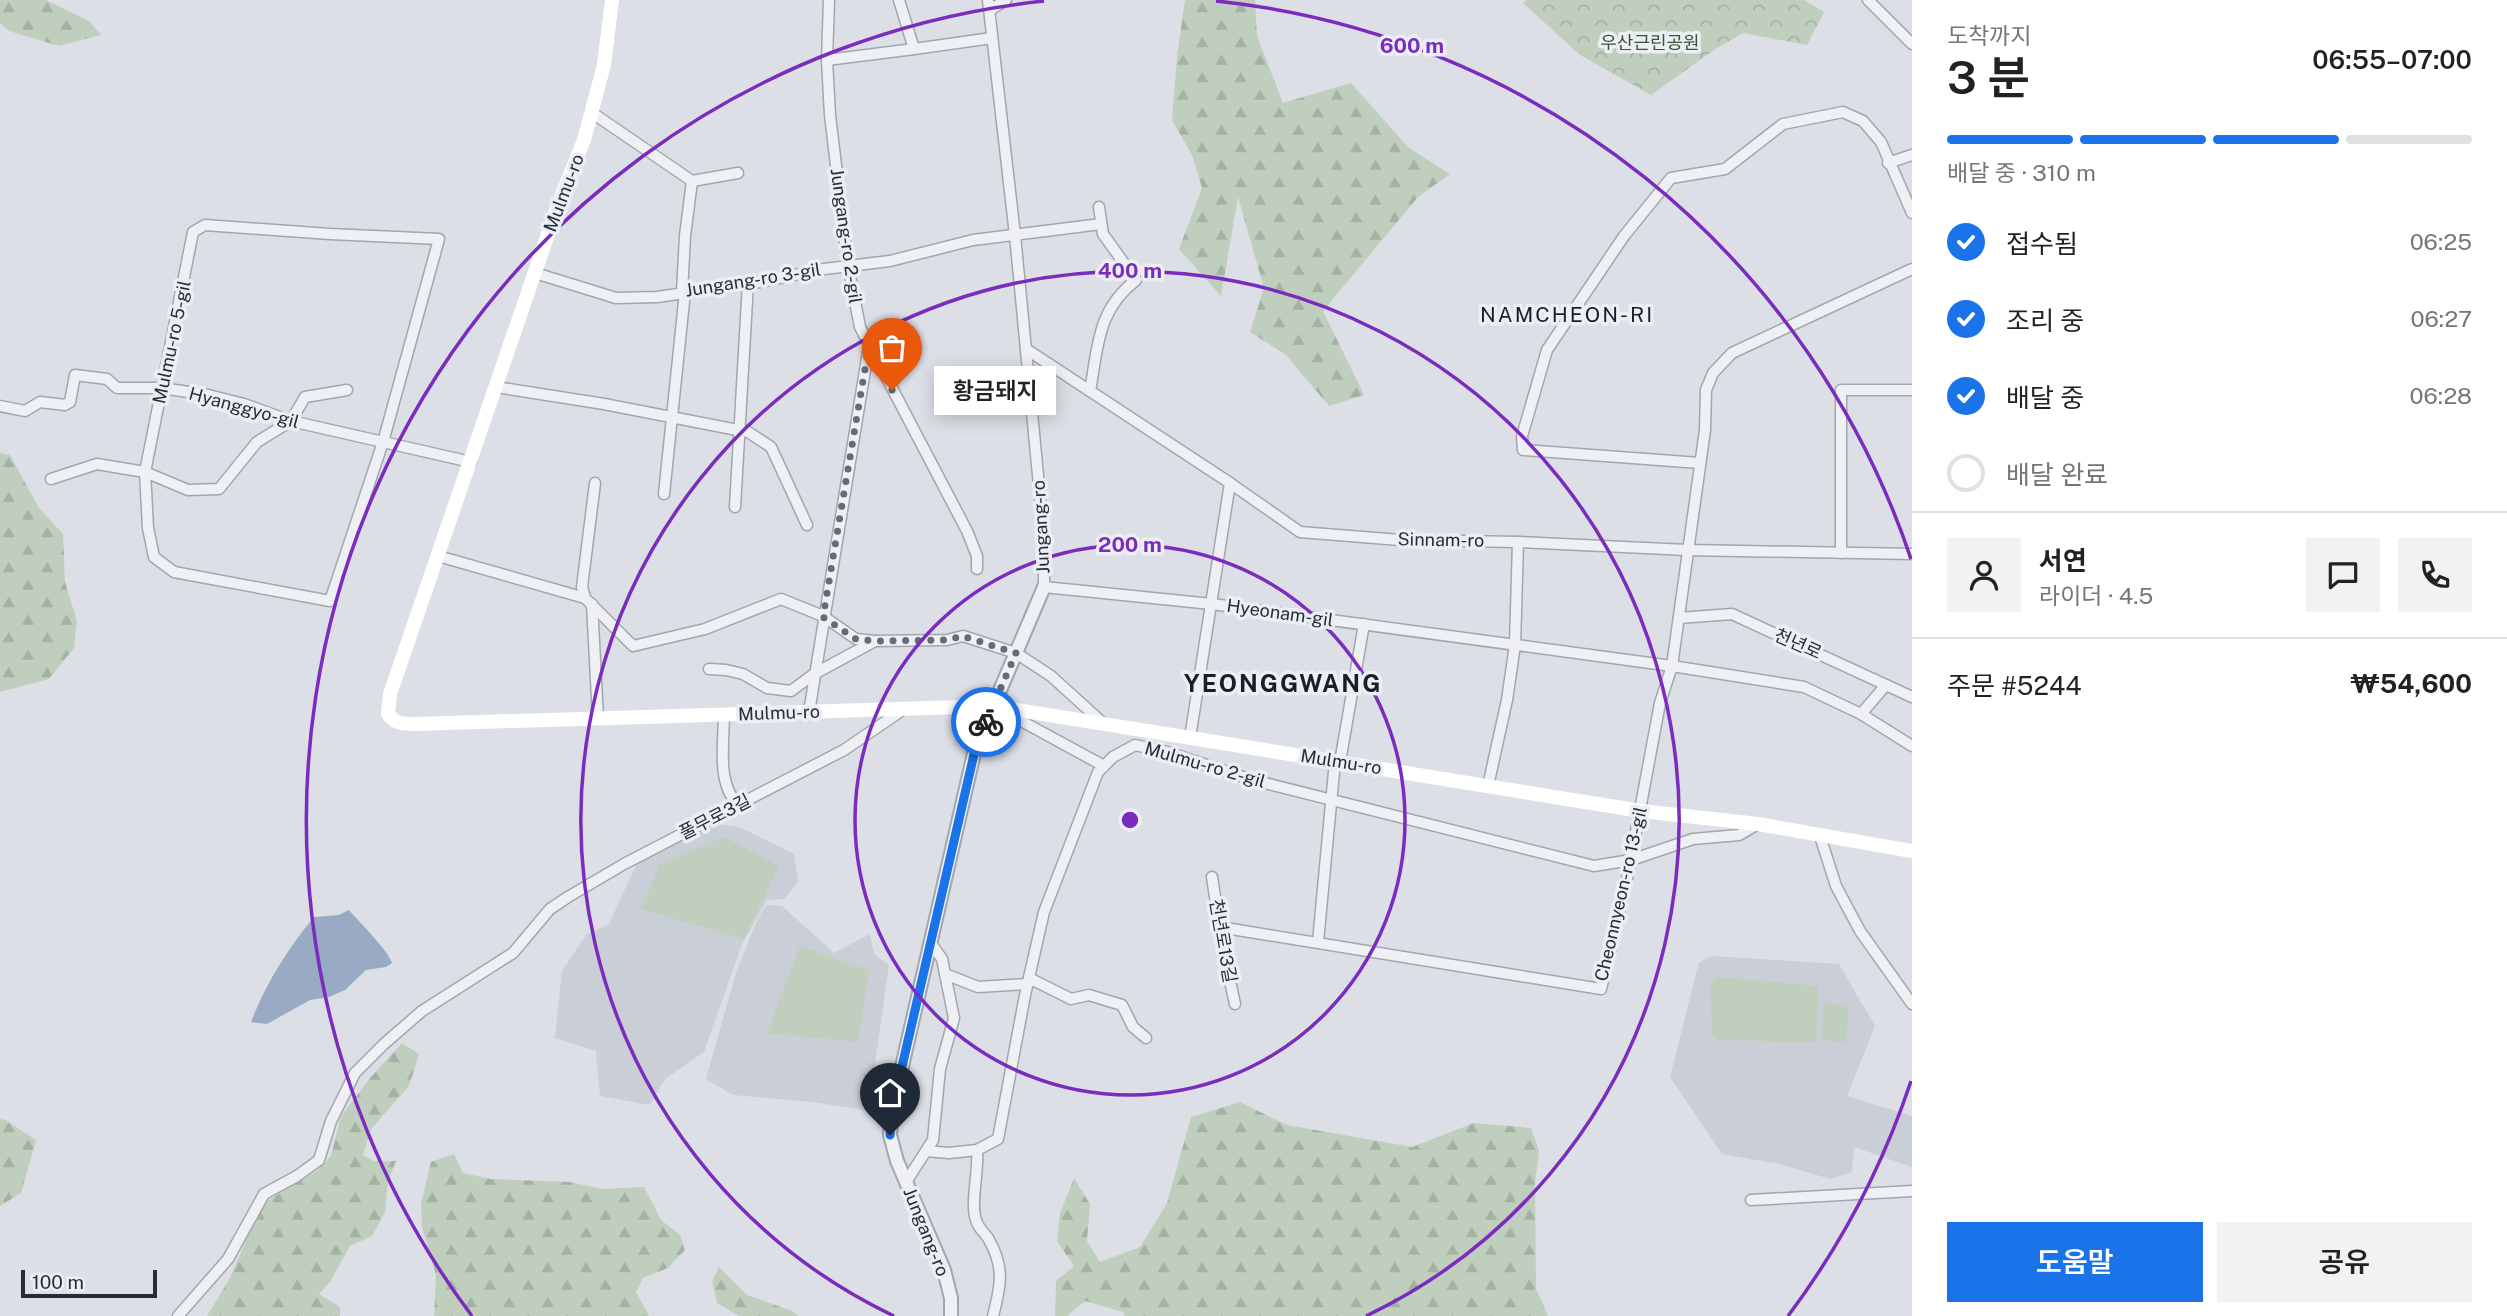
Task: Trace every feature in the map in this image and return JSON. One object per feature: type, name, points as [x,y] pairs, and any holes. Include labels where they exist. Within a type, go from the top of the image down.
[{"type":"main road","name":"Mulmu-ro","points":[[612,0],[604,65],[584,140],[563,190],[390,694],[388,714],[392,720],[401,724],[416,724],[993,706],[1641,811],[1758,824],[1912,851]]},
{"type":"street","name":"Jungang-ro 2-gil","points":[[829,0],[827,60],[830,115],[848,266],[860,327],[967,531],[977,556],[977,569]]},
{"type":"street","points":[[899,0],[914,49]]},
{"type":"street","points":[[989,5],[1006,0]]},
{"type":"street","points":[[1868,0],[1912,44]]},
{"type":"street","name":"Jungang-ro","points":[[951,1316],[951,1298],[944,1270],[897,1161],[890,1135],[892,1110],[975,750],[1044,587],[1044,538],[1015,235],[989,5]]},
{"type":"street","points":[[827,60],[992,38]]},
{"type":"street","points":[[1700,463],[1523,450],[1522,436],[1547,350],[1624,236],[1671,178],[1726,169],[1783,124],[1843,111],[1863,121],[1881,142],[1912,213]]},
{"type":"street","points":[[591,112],[692,181],[738,173]]},
{"type":"street","points":[[1888,163],[1912,155]]},
{"type":"street","points":[[664,494],[692,181]]},
{"type":"street","points":[[1090,391],[1102,323],[1112,303],[1136,280],[1103,234],[1099,207]]},
{"type":"street","name":"Jungang-ro 3-gil","points":[[535,273],[616,298],[657,297],[890,261],[973,240],[1101,224]]},
{"type":"street","name":"Mulmu-ro 5-gil","points":[[205,225],[439,239],[383,442],[330,601],[174,572],[154,557],[148,528],[145,472],[193,232],[205,225]]},
{"type":"street","name":"Cheonnyeon-ro 13-gil","points":[[1219,927],[1601,989],[1631,860],[1660,704],[1672,666],[1700,463],[1706,390],[1713,373],[1732,353],[1912,270]]},
{"type":"street","points":[[735,506],[748,284]]},
{"type":"street","points":[[809,712],[869,345]]},
{"type":"street","name":"Sinnam-ro","points":[[1026,349],[1300,532],[1400,540],[1688,550],[1912,554]]},
{"type":"street","name":"Hyanggyo-gil","points":[[0,406],[25,411],[40,402],[65,405],[70,402],[75,375],[107,379],[117,388],[162,388],[244,404],[291,421],[471,463]]},
{"type":"street","points":[[496,387],[604,404],[748,432],[771,447],[807,525]]},
{"type":"street","points":[[51,479],[97,464],[145,472],[188,490],[219,488],[257,442],[291,421],[305,397],[347,390]]},
{"type":"street","points":[[1841,553],[1841,390],[1912,390]]},
{"type":"street","points":[[594,483],[582,587],[589,601],[633,646],[705,629],[781,599],[823,617],[856,639],[947,640],[962,636],[1016,653],[1051,676],[1104,724]]},
{"type":"street","points":[[1190,738],[1230,483]]},
{"type":"street","points":[[1488,786],[1507,700],[1515,645],[1518,542]]},
{"type":"street","points":[[438,556],[589,601]]},
{"type":"street","name":"Hyeonam-gil","points":[[1044,587],[1212,604],[1672,666],[1804,687],[1861,714],[1912,747]]},
{"type":"street","points":[[589,601],[598,718]]},
{"type":"street","name":"천년로","points":[[1679,618],[1732,614],[1912,697]]},
{"type":"street","points":[[1318,942],[1331,799],[1364,624]]},
{"type":"street","points":[[709,669],[735,672],[767,688],[791,691],[814,674],[875,641]]},
{"type":"street","points":[[1861,714],[1886,685]]},
{"type":"street","points":[[993,706],[1104,766]]},
{"type":"street","name":"풀무로3길","points":[[178,1316],[228,1259],[264,1194],[319,1160],[331,1121],[355,1073],[422,1011],[513,953],[550,909],[568,897],[624,864],[844,750],[904,709]]},
{"type":"street","points":[[724,714],[724,776],[732,799],[739,805]]},
{"type":"street","name":"Mulmu-ro 2-gil","points":[[977,1150],[998,1139],[1044,912],[1088,793],[1098,772],[1113,758],[1135,745],[1167,752],[1249,779],[1594,866],[1631,860],[1693,839],[1739,835],[1758,824]]},
{"type":"street","points":[[1821,836],[1836,886],[1860,931],[1912,1004]]},
{"type":"street","name":"천년로13길","points":[[1212,877],[1235,1004]]},
{"type":"street","points":[[906,1182],[933,1140],[940,1069],[954,1018],[942,959],[930,942]]},
{"type":"street","points":[[945,974],[978,987],[1028,981],[1071,999],[1089,995],[1122,1004],[1133,1027],[1146,1038]]},
{"type":"street","points":[[926,1151],[949,1153],[977,1150],[979,1168],[974,1205],[975,1220],[987,1236],[994,1252],[1002,1283],[993,1316]]},
{"type":"street","points":[[1751,1200],[1912,1191]]},
{"type":"shaded area","points":[[717,824],[739,827],[794,854],[798,882],[784,899],[767,900],[742,944],[704,1052],[665,1079],[650,1105],[600,1096],[596,1051],[555,1038],[562,971],[586,935],[609,924],[637,863]]},
{"type":"shaded area","points":[[766,905],[782,906],[834,953],[870,934],[874,954],[889,965],[873,1078],[865,1110],[733,1095],[706,1079],[736,973],[757,920]]},
{"type":"shaded area","points":[[1713,956],[1839,964],[1875,1026],[1847,1096],[1912,1116],[1912,1167],[1854,1147],[1852,1172],[1830,1179],[1780,1164],[1722,1154],[1670,1077],[1699,962]]},
{"type":"green space","points":[[0,0],[46,0],[89,21],[101,35],[59,46],[9,31],[0,23]]},
{"type":"green space","points":[[1185,0],[1255,0],[1257,36],[1283,103],[1351,83],[1409,148],[1450,174],[1418,197],[1323,311],[1364,395],[1329,406],[1286,355],[1250,332],[1264,288],[1238,197],[1221,296],[1179,249],[1202,188],[1192,155],[1172,120]]},
{"type":"green space","name":"우산근린공원","points":[[1527,0],[1804,0],[1824,12],[1807,45],[1743,33],[1714,50],[1651,95],[1580,55],[1523,3]]},
{"type":"green space","points":[[0,453],[10,455],[39,508],[63,534],[65,582],[77,621],[74,648],[49,679],[0,692]]},
{"type":"green space","points":[[724,837],[779,866],[744,939],[641,909],[660,864]]},
{"type":"green space","points":[[800,946],[869,970],[858,1042],[767,1033]]},
{"type":"green space","points":[[1718,977],[1818,986],[1816,1042],[1718,1040],[1712,1036],[1710,982]]},
{"type":"green space","points":[[1824,1003],[1849,1005],[1846,1043],[1822,1040]]},
{"type":"green space","points":[[402,1043],[419,1054],[409,1086],[371,1129],[363,1155],[374,1161],[396,1161],[388,1181],[385,1213],[372,1236],[350,1246],[330,1282],[319,1294],[340,1307],[340,1316],[207,1316],[230,1278],[249,1233],[267,1201],[317,1171],[331,1156],[341,1116],[370,1078]]},
{"type":"green space","points":[[1240,1102],[1287,1125],[1412,1147],[1474,1123],[1531,1128],[1539,1151],[1535,1184],[1536,1289],[1548,1316],[1125,1316],[1123,1312],[1085,1301],[1067,1316],[1055,1316],[1056,1281],[1074,1266],[1057,1241],[1060,1213],[1074,1178],[1090,1204],[1087,1241],[1100,1262],[1140,1247],[1167,1203],[1191,1117]]},
{"type":"green space","points":[[0,1119],[36,1140],[21,1193],[0,1206]]},
{"type":"green space","points":[[454,1154],[463,1173],[491,1179],[570,1182],[602,1189],[644,1187],[661,1220],[680,1235],[685,1250],[668,1268],[643,1278],[636,1292],[649,1316],[434,1316],[436,1275],[422,1227],[421,1204],[431,1162]]},
{"type":"green space","points":[[719,1267],[747,1295],[792,1311],[798,1316],[739,1316],[717,1303],[712,1281]]},
{"type":"water","points":[[349,910],[392,963],[386,967],[366,970],[345,990],[329,997],[310,1000],[267,1024],[251,1022],[278,967],[314,917],[339,915]]},
{"type":"way so far","points":[[892,390],[869,345],[823,617],[856,639],[947,640],[962,636],[1016,653],[986,722]]},
{"type":"place","name":"황금돼지","points":[[892,390]]},
{"type":"district","name":"NAMCHEON-RI","points":[[1567,315]]},
{"type":"district","name":"YEONGGWANG","points":[[1283,684]]},
{"type":"route","points":[[890,1135],[892,1110],[975,750],[986,722]]}]
